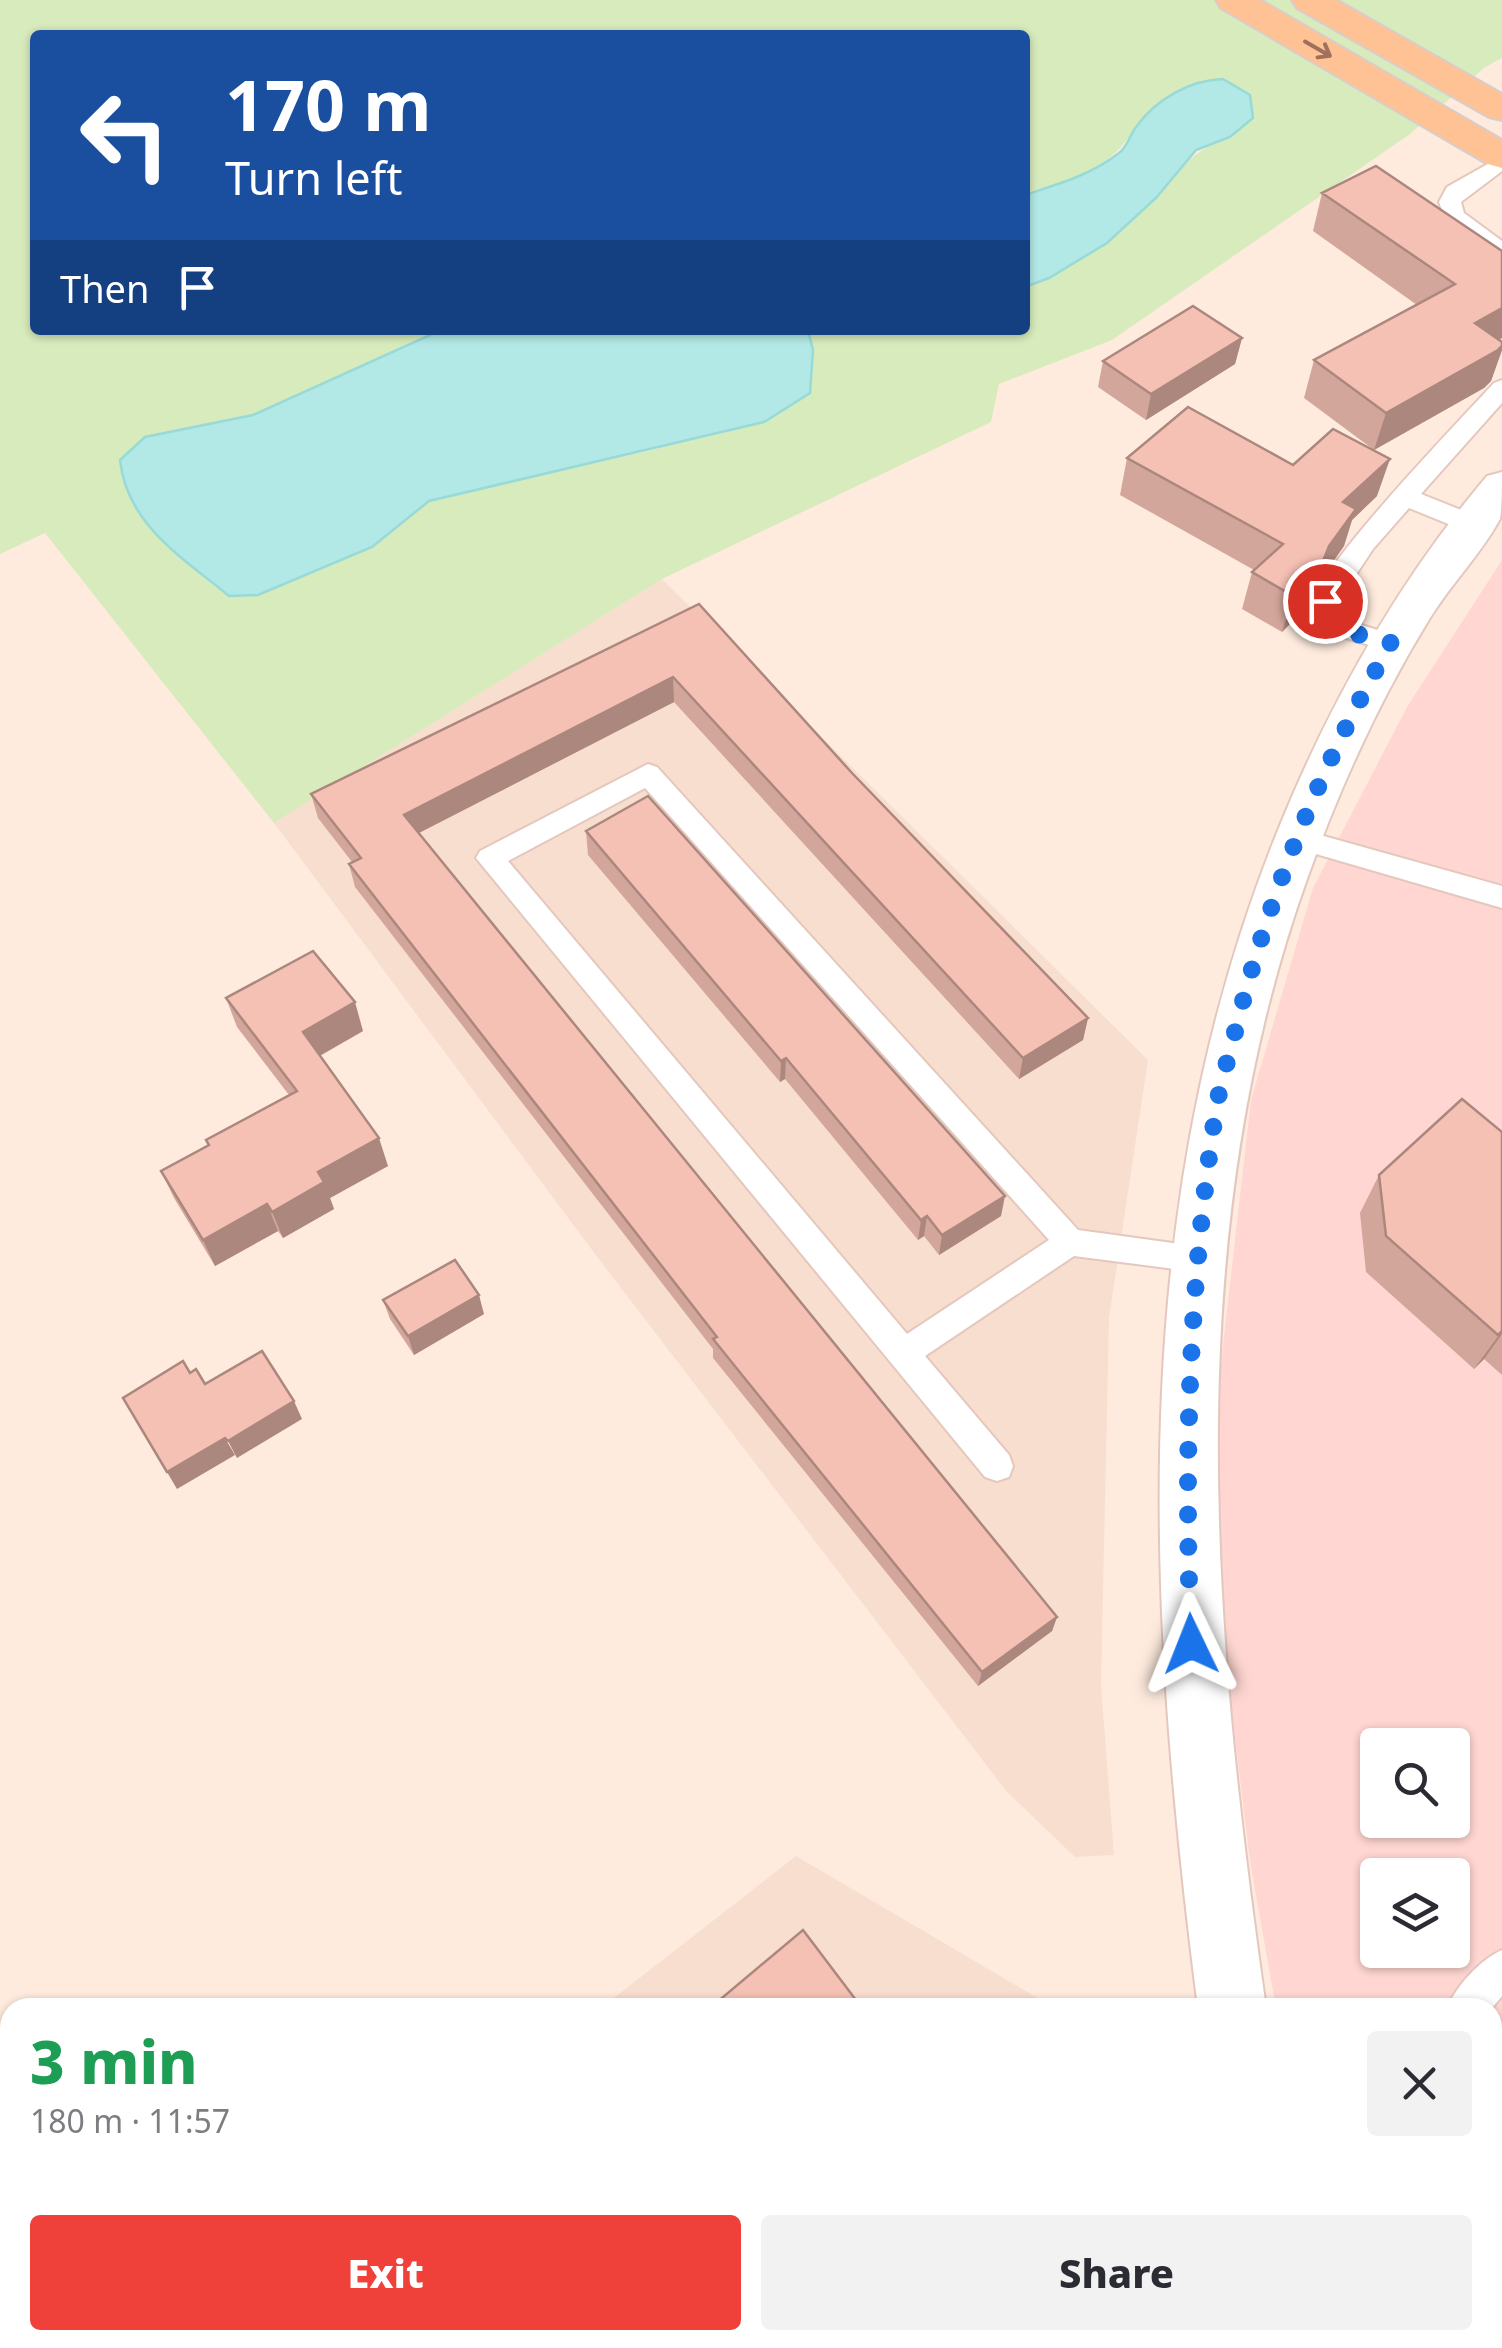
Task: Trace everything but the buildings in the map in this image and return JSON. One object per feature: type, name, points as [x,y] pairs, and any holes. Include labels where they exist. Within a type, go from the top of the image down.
[{"type":"main road","points":[[1234,0],[1502,159]]},
{"type":"main road","points":[[1310,0],[1497,100]]},
{"type":"street","points":[[1231,1998],[1192,1680],[1186,1483],[1188,1350],[1215,1112],[1256,946],[1295,838],[1391,643],[1487,505]]},
{"type":"lane","points":[[1502,159],[1456,192],[1450,202],[1454,216],[1502,252]]},
{"type":"lane","points":[[1391,643],[1334,624],[1326,614],[1325,601],[1364,544],[1502,388]]},
{"type":"lane","points":[[1406,496],[1487,505]]},
{"type":"lane","points":[[996,1466],[490,858],[648,774],[1070,1242],[1198,1258]]},
{"type":"lane","points":[[1295,838],[1502,897]]},
{"type":"lane","points":[[903,1354],[1070,1242]]},
{"type":"lane","points":[[1475,1998],[1502,1969]]},
{"type":"shaded area","points":[[1502,560],[1502,1998],[1274,1998],[1250,1861],[1219,1607],[1215,1416],[1251,1100],[1313,888],[1407,707]]},
{"type":"shaded area","points":[[662,579],[1148,1060],[1109,1318],[1101,1685],[1114,1855],[1075,1857],[1007,1792],[595,1254],[274,823]]},
{"type":"shaded area","points":[[796,1856],[1038,1998],[614,1998]]},
{"type":"green space","points":[[0,0],[1502,0],[1502,58],[1484,68],[1410,134],[1112,340],[999,384],[991,422],[662,579],[274,823],[45,533],[0,554]]},
{"type":"water","points":[[1223,79],[1250,95],[1253,118],[1230,137],[1196,150],[1156,198],[1107,243],[1030,285],[1030,193],[1108,161],[1122,150],[1144,117],[1164,100],[1186,87]]},
{"type":"water","points":[[430,335],[809,335],[813,350],[810,393],[764,422],[429,501],[372,547],[258,595],[229,596],[176,553],[145,521],[133,503],[120,460],[145,437],[253,415]]},
{"type":"route","points":[[1191,1644],[1186,1502],[1188,1350],[1215,1112],[1256,946],[1306,808],[1391,643],[1334,624],[1326,614],[1325,601]]}]
